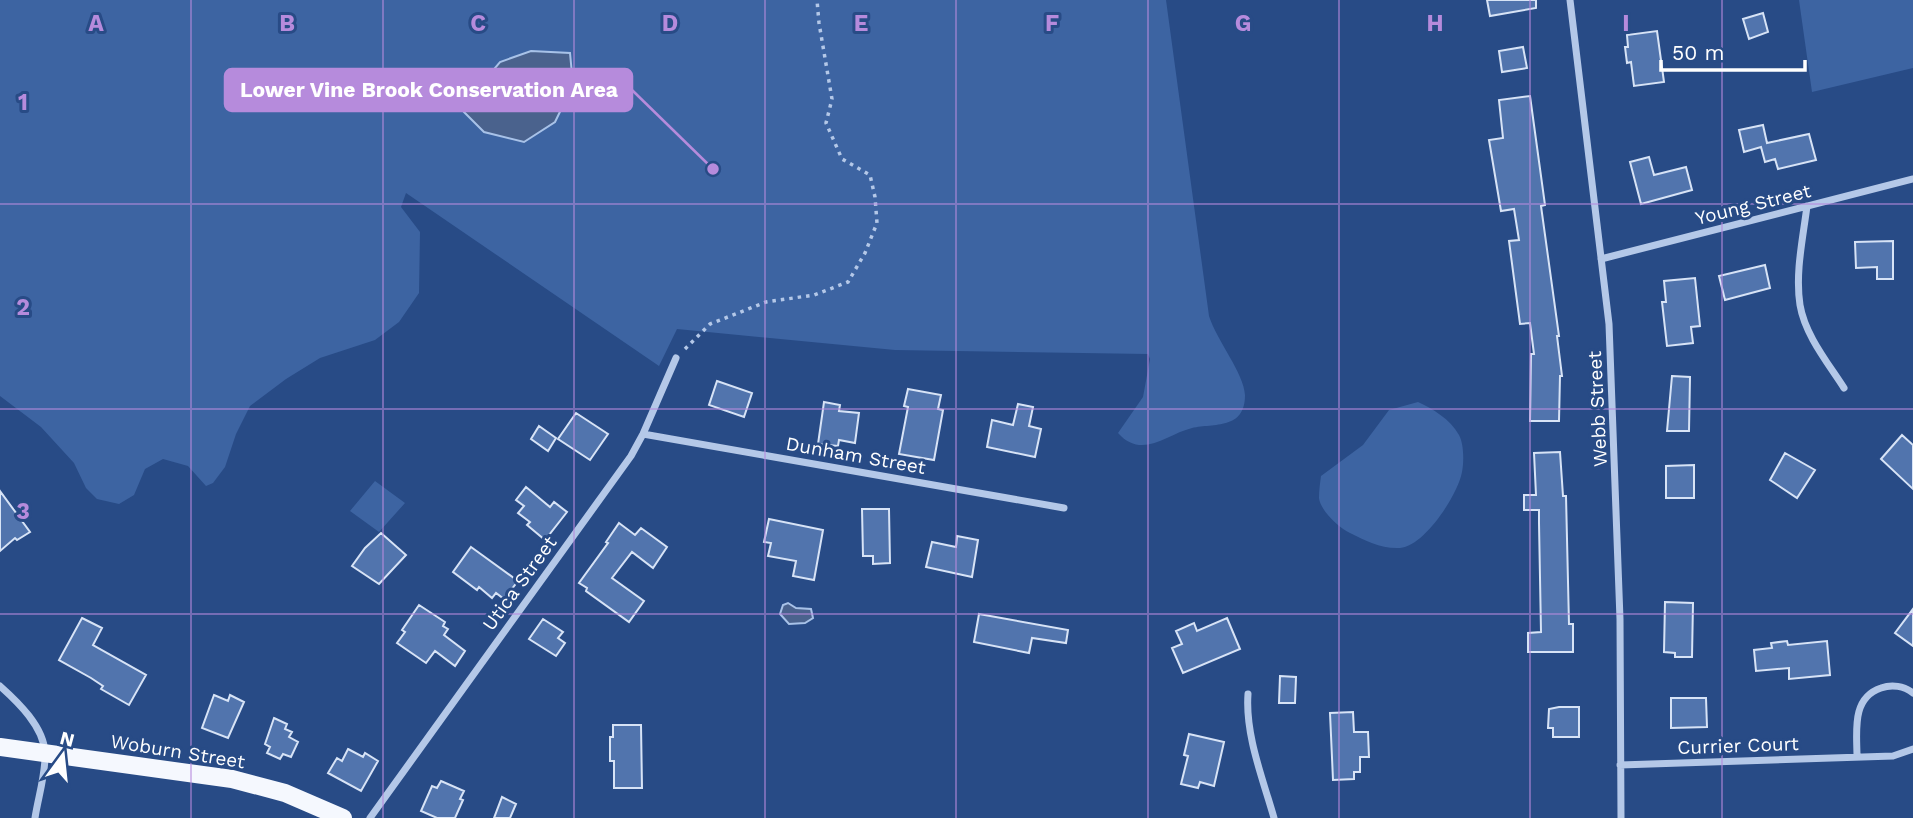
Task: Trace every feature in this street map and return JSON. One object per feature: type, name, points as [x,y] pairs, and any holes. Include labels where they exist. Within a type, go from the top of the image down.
[{"type":"main road","name":"Woburn Street","points":[[0,747],[232,779],[285,793],[343,818]]},
{"type":"street","name":"Webb Street","points":[[1570,0],[1609,324],[1620,619],[1620,818]]},
{"type":"street","name":"Young Street","points":[[1601,259],[1913,179]]},
{"type":"street","points":[[1807,206],[1799,277],[1800,307],[1810,334],[1844,388]]},
{"type":"street","name":"Utica Street","points":[[370,818],[631,456],[676,358]]},
{"type":"street","name":"Dunham Street","points":[[643,434],[1064,508]]},
{"type":"street","points":[[0,686],[36,727],[45,753],[35,818]]},
{"type":"street","points":[[1857,757],[1857,718],[1866,697],[1886,686],[1898,686],[1913,693]]},
{"type":"street","points":[[1248,694],[1247,708],[1251,730],[1274,818]]},
{"type":"street","name":"Currier Court","points":[[1620,765],[1893,756],[1913,749]]},
{"type":"path","points":[[676,358],[710,324],[766,302],[814,295],[848,282],[865,253],[877,223],[870,175],[842,159],[826,123],[832,99],[817,0]]},
{"type":"shaded area","points":[[0,0],[1166,0],[1209,316],[1240,377],[1245,395],[1244,406],[1234,420],[1227,423],[1192,428],[1145,445],[1127,441],[1118,433],[1143,397],[1150,359],[1148,354],[895,350],[677,329],[659,366],[406,193],[401,207],[420,232],[419,293],[399,322],[375,340],[320,358],[250,406],[236,434],[225,467],[213,483],[206,486],[188,466],[163,459],[145,469],[134,495],[119,504],[97,499],[86,488],[74,463],[41,427],[0,396]]},
{"type":"shaded area","points":[[1799,0],[1913,0],[1913,68],[1812,92]]},
{"type":"shaded area","points":[[531,51],[570,53],[573,85],[555,122],[524,142],[484,132],[464,112],[478,88],[500,62]]},
{"type":"shaded area","points":[[1418,402],[1441,415],[1459,435],[1463,453],[1462,472],[1454,493],[1430,529],[1410,545],[1400,548],[1380,546],[1346,531],[1326,513],[1319,498],[1321,476],[1363,445],[1389,410]]},
{"type":"shaded area","points":[[375,481],[405,503],[379,532],[350,511]]},
{"type":"shaded area","points":[[788,603],[796,608],[811,609],[813,618],[805,623],[789,624],[780,614],[783,605]]},
{"type":"building","points":[[1487,0],[1536,0],[1536,8],[1490,16]]},
{"type":"building","points":[[1763,13],[1768,32],[1749,39],[1743,19]]},
{"type":"building","points":[[1657,31],[1664,82],[1634,86],[1631,62],[1627,63],[1627,35]]},
{"type":"building","points":[[1523,47],[1527,68],[1502,72],[1499,51]]},
{"type":"building","points":[[1530,96],[1545,205],[1541,206],[1559,336],[1562,376],[1559,421],[1530,421],[1531,354],[1534,354],[1530,323],[1520,324],[1509,241],[1519,240],[1514,209],[1501,211],[1489,140],[1503,138],[1499,100]]},
{"type":"building","points":[[1763,125],[1767,143],[1809,134],[1816,160],[1778,169],[1775,159],[1765,162],[1761,147],[1744,152],[1739,130]]},
{"type":"building","points":[[1649,157],[1654,175],[1686,167],[1692,190],[1641,204],[1630,162]]},
{"type":"building","points":[[1893,241],[1893,279],[1877,279],[1877,267],[1856,268],[1855,242]]},
{"type":"building","points":[[1765,265],[1770,288],[1725,300],[1719,276]]},
{"type":"building","points":[[1695,278],[1700,326],[1691,327],[1693,343],[1667,346],[1662,302],[1666,302],[1664,281]]},
{"type":"building","points":[[1672,376],[1690,377],[1689,431],[1667,431]]},
{"type":"building","points":[[717,381],[752,393],[744,417],[709,405]]},
{"type":"building","points":[[908,389],[941,395],[938,409],[943,410],[934,460],[899,454],[908,407],[904,406]]},
{"type":"building","points":[[824,402],[840,405],[839,411],[859,413],[855,443],[839,440],[838,446],[818,444]]},
{"type":"building","points":[[1018,404],[1033,407],[1029,426],[1041,429],[1035,457],[987,447],[992,420],[1013,425]]},
{"type":"building","points":[[576,413],[608,434],[590,460],[558,439]]},
{"type":"building","points":[[539,426],[556,438],[548,451],[531,439]]},
{"type":"building","points":[[1902,435],[1913,445],[1913,489],[1881,459]]},
{"type":"building","points":[[1560,452],[1563,496],[1566,496],[1569,624],[1573,624],[1573,652],[1528,652],[1528,633],[1541,632],[1539,510],[1524,510],[1524,495],[1536,495],[1534,453]]},
{"type":"building","points":[[1785,453],[1815,470],[1797,498],[1770,480]]},
{"type":"building","points":[[1694,465],[1694,498],[1666,498],[1666,466]]},
{"type":"building","points":[[526,487],[550,507],[554,502],[567,512],[545,540],[527,525],[530,522],[518,513],[524,506],[516,500]]},
{"type":"building","points":[[0,491],[30,532],[17,540],[15,538],[0,551]]},
{"type":"building","points":[[862,509],[889,509],[890,563],[873,564],[873,556],[863,556]]},
{"type":"building","points":[[769,519],[823,530],[814,580],[793,576],[796,561],[768,556],[771,543],[764,542]]},
{"type":"building","points":[[619,523],[635,535],[641,528],[667,547],[653,568],[632,552],[612,578],[644,601],[629,622],[579,583]]},
{"type":"building","points":[[381,533],[406,555],[379,584],[352,566],[365,548]]},
{"type":"building","points":[[957,536],[978,540],[972,577],[926,567],[932,542],[956,547]]},
{"type":"building","points":[[471,547],[518,581],[504,599],[496,593],[492,598],[453,572]]},
{"type":"building","points":[[1665,602],[1693,603],[1692,657],[1675,657],[1675,653],[1664,652]]},
{"type":"building","points":[[419,605],[445,622],[443,626],[448,629],[444,635],[465,651],[455,666],[435,651],[426,663],[397,643],[405,632],[402,630]]},
{"type":"building","points":[[1913,609],[1913,646],[1895,633]]},
{"type":"building","points":[[979,614],[1068,630],[1066,643],[1032,638],[1029,653],[974,642]]},
{"type":"building","points":[[82,618],[102,628],[93,645],[146,675],[129,705],[101,689],[103,686],[91,678],[59,660]]},
{"type":"building","points":[[1227,618],[1240,649],[1183,673],[1172,648],[1182,644],[1176,631],[1194,623],[1197,631]]},
{"type":"building","points":[[543,619],[563,632],[558,638],[565,643],[556,656],[529,639]]},
{"type":"building","points":[[1787,641],[1788,645],[1827,641],[1830,675],[1789,679],[1789,668],[1756,671],[1754,650],[1772,648],[1771,643]]},
{"type":"building","points":[[1280,676],[1296,677],[1295,703],[1279,703]]},
{"type":"building","points":[[214,695],[228,701],[230,695],[244,702],[228,738],[202,728]]},
{"type":"building","points":[[1671,698],[1706,698],[1707,727],[1671,728]]},
{"type":"building","points":[[1579,707],[1579,737],[1553,737],[1553,728],[1548,728],[1549,709]]},
{"type":"building","points":[[1353,712],[1354,732],[1368,732],[1369,757],[1360,757],[1360,772],[1354,772],[1354,779],[1333,780],[1330,713]]},
{"type":"building","points":[[274,718],[287,724],[285,729],[292,732],[289,737],[298,742],[291,757],[283,754],[280,759],[267,753],[270,747],[265,744]]},
{"type":"building","points":[[613,725],[641,725],[642,788],[614,788],[614,761],[610,761]]},
{"type":"building","points":[[1189,734],[1224,742],[1214,786],[1200,782],[1198,788],[1181,784],[1188,756],[1184,755]]},
{"type":"building","points":[[348,749],[363,757],[365,753],[378,761],[361,791],[328,773],[337,758],[342,761]]},
{"type":"building","points":[[441,781],[464,791],[455,818],[437,818],[421,811],[432,786],[437,788]]},
{"type":"building","points":[[502,797],[516,804],[510,818],[494,818]]},
{"type":"place","name":"Lower Vine Brook Conservation Area","points":[[713,169]]}]
